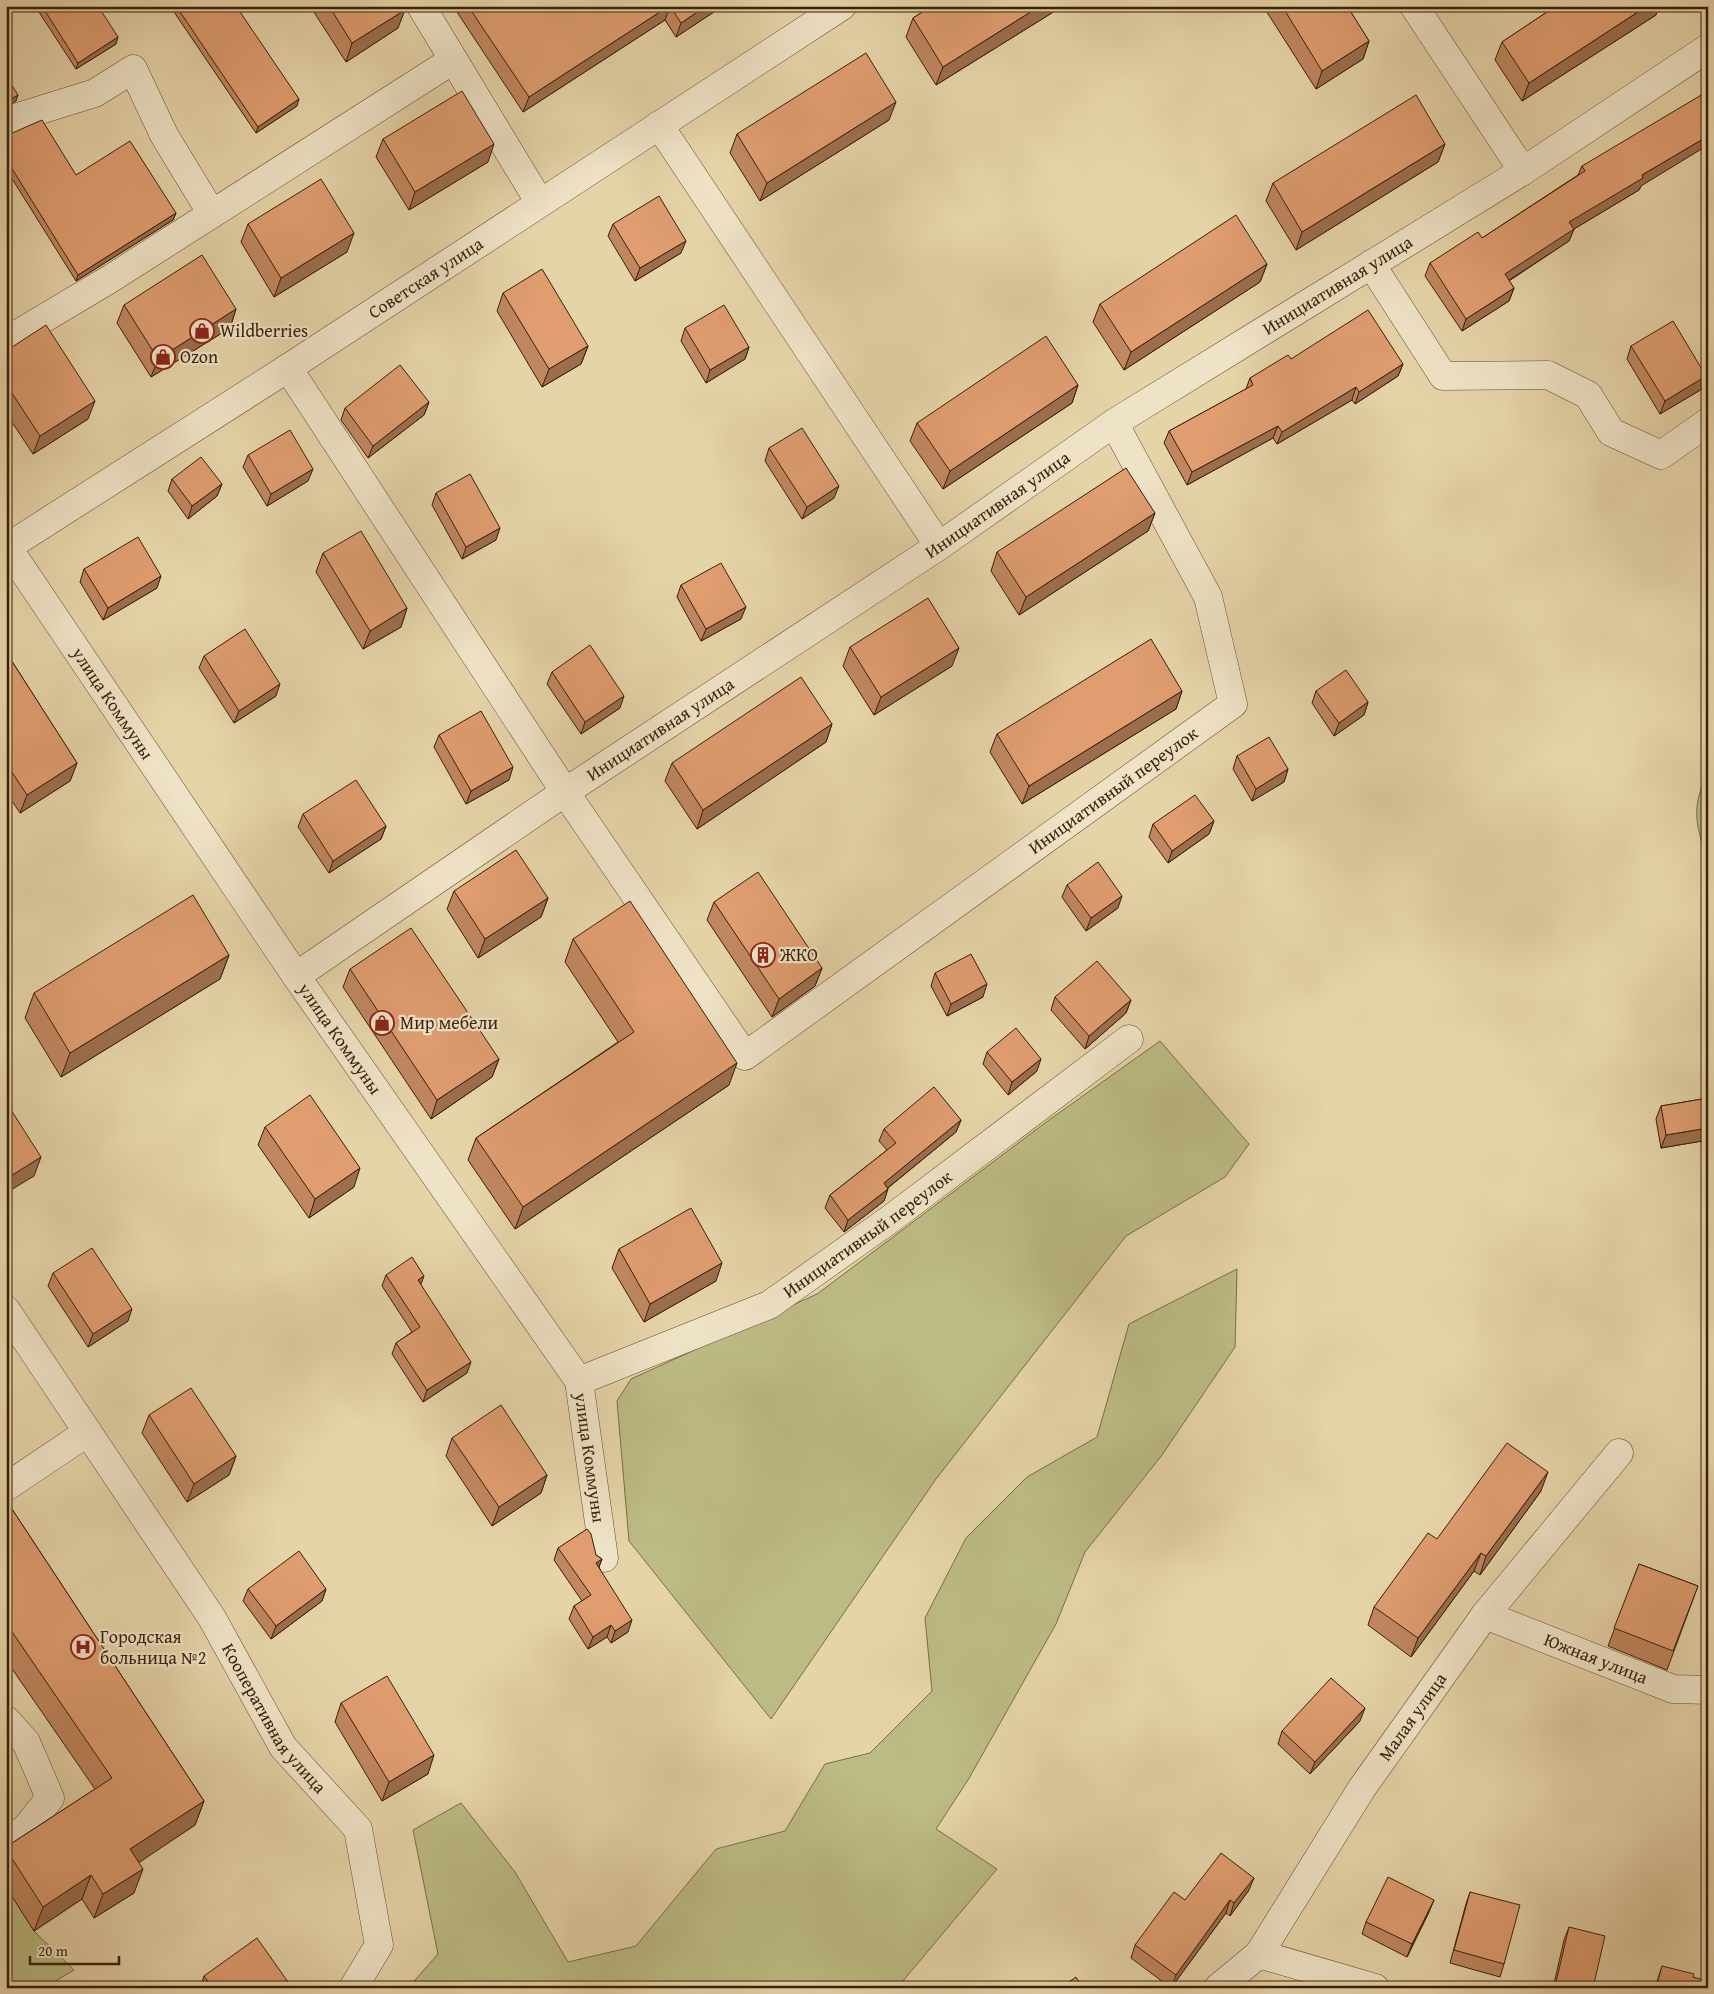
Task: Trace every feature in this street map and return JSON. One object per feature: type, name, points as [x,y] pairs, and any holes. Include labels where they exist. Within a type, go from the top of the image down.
[{"type":"street","points":[[420,6],[540,203]]},
{"type":"street","points":[[1414,6],[1523,171]]},
{"type":"street","name":"Советская улица","points":[[7,547],[288,368],[658,125],[830,9]]},
{"type":"street","name":"Инициативная улица","points":[[296,976],[565,792],[939,546],[1114,423],[1523,171],[1708,48]]},
{"type":"street","points":[[6,341],[110,279],[453,60]]},
{"type":"street","points":[[6,125],[18,117],[95,94],[133,69],[164,135],[212,214]]},
{"type":"street","points":[[658,125],[939,546]]},
{"type":"street","points":[[1371,264],[1443,376],[1548,375],[1588,395],[1611,432],[1661,455],[1708,422]]},
{"type":"street","points":[[288,368],[565,792]]},
{"type":"street","name":"Инициативный переулок","points":[[565,792],[745,1056],[1233,704],[1208,598],[1114,423]]},
{"type":"street","name":"улица Коммуны","points":[[7,547],[296,976],[579,1381],[604,1558]]},
{"type":"street","name":"Инициативный переулок","points":[[579,1381],[769,1305],[889,1220],[1129,1039]]},
{"type":"street","name":"Кооперативная улица","points":[[6,1310],[212,1618],[283,1747],[358,1829],[379,1946],[353,1988]]},
{"type":"street","points":[[6,1488],[88,1432]]},
{"type":"street","name":"Малая улица","points":[[1218,1988],[1259,1954],[1362,1788],[1485,1615],[1619,1452]]},
{"type":"street","name":"Южная улица","points":[[1485,1615],[1673,1689],[1708,1690]]},
{"type":"street","points":[[6,1720],[26,1742],[50,1798],[25,1829],[6,1840]]},
{"type":"street","points":[[1259,1954],[1375,1988]]},
{"type":"shaded area","points":[[1708,773],[1708,857],[1700,835],[1697,805]]},
{"type":"shaded area","points":[[1160,1041],[1249,1144],[1225,1177],[1126,1236],[936,1479],[771,1719],[629,1541],[617,1401],[631,1379],[817,1294],[1049,1120]]},
{"type":"shaded area","points":[[1237,1269],[1235,1347],[1162,1455],[1085,1552],[1056,1624],[968,1780],[936,1829],[997,1869],[897,1988],[408,1988],[438,1954],[413,1830],[461,1803],[515,1872],[568,1962],[636,1946],[716,1849],[785,1831],[825,1764],[870,1753],[932,1691],[925,1618],[966,1538],[1027,1477],[1097,1437],[1129,1324]]},
{"type":"shaded area","points":[[6,1887],[34,1931],[74,1970],[44,1988],[6,1988]]},
{"type":"building","points":[[42,6],[98,6],[118,37],[78,63]]},
{"type":"building","points":[[176,6],[236,6],[299,99],[258,127]]},
{"type":"building","points":[[329,6],[402,6],[405,10],[352,43]]},
{"type":"building","points":[[468,6],[669,6],[529,97]]},
{"type":"building","points":[[670,6],[706,6],[681,23]]},
{"type":"building","points":[[932,6],[1040,6],[943,67],[913,18]]},
{"type":"building","points":[[1282,6],[1347,6],[1369,41],[1322,71]]},
{"type":"building","points":[[1556,6],[1647,6],[1529,83],[1502,42]]},
{"type":"building","points":[[866,53],[896,102],[767,183],[737,134]]},
{"type":"building","points":[[6,76],[18,95],[6,102]]},
{"type":"building","points":[[462,91],[494,144],[415,192],[383,139]]},
{"type":"building","points":[[1703,94],[1708,102],[1708,136],[1642,175],[1643,178],[1569,222],[1574,229],[1505,274],[1514,288],[1466,319],[1430,263],[1478,232],[1482,238],[1585,171],[1582,166]]},
{"type":"building","points":[[1416,95],[1445,144],[1302,232],[1273,183]]},
{"type":"building","points":[[42,120],[76,175],[130,141],[176,213],[78,275],[6,159],[6,134]]},
{"type":"building","points":[[321,179],[354,233],[281,278],[248,224]]},
{"type":"building","points":[[659,196],[686,241],[640,268],[613,224]]},
{"type":"building","points":[[1236,215],[1267,264],[1131,352],[1100,304]]},
{"type":"building","points":[[202,255],[236,309],[158,359],[124,305]]},
{"type":"building","points":[[542,269],[588,346],[549,369],[503,293]]},
{"type":"building","points":[[724,305],[749,347],[710,370],[685,328]]},
{"type":"building","points":[[1368,310],[1403,364],[1359,392],[1356,387],[1282,432],[1278,426],[1192,472],[1169,431],[1253,385],[1250,378],[1288,355],[1291,359]]},
{"type":"building","points":[[1673,321],[1706,376],[1665,401],[1631,346]]},
{"type":"building","points":[[46,325],[95,401],[40,436],[6,384],[6,351]]},
{"type":"building","points":[[1046,336],[1078,385],[950,471],[917,423]]},
{"type":"building","points":[[400,365],[429,402],[373,446],[345,408]]},
{"type":"building","points":[[802,428],[839,486],[807,507],[769,448]]},
{"type":"building","points":[[290,430],[313,469],[271,494],[248,455]]},
{"type":"building","points":[[201,457],[222,484],[192,506],[172,479]]},
{"type":"building","points":[[1126,468],[1155,513],[1026,597],[997,552]]},
{"type":"building","points":[[470,474],[500,528],[466,547],[436,493]]},
{"type":"building","points":[[361,531],[407,608],[370,631],[323,553]]},
{"type":"building","points":[[138,537],[161,576],[108,608],[84,569]]},
{"type":"building","points":[[721,563],[746,607],[706,629],[681,585]]},
{"type":"building","points":[[928,598],[959,648],[881,697],[850,647]]},
{"type":"building","points":[[245,629],[280,684],[239,711],[204,656]]},
{"type":"building","points":[[1151,639],[1182,691],[1029,786],[997,734]]},
{"type":"building","points":[[590,645],[624,696],[585,722],[552,672]]},
{"type":"building","points":[[6,652],[77,763],[27,795],[6,763]]},
{"type":"building","points":[[1346,670],[1368,702],[1339,723],[1316,691]]},
{"type":"building","points":[[801,677],[832,724],[703,810],[672,763]]},
{"type":"building","points":[[481,711],[513,767],[471,791],[439,735]]},
{"type":"building","points":[[1269,737],[1288,769],[1256,789],[1237,756]]},
{"type":"building","points":[[356,780],[386,826],[333,861],[303,814]]},
{"type":"building","points":[[1195,795],[1214,821],[1172,851],[1153,824]]},
{"type":"building","points":[[516,850],[548,898],[485,939],[454,891]]},
{"type":"building","points":[[1098,862],[1122,896],[1091,918],[1067,885]]},
{"type":"building","name":"ЖКО","points":[[758,872],[822,968],[779,999],[714,902]]},
{"type":"building","points":[[193,895],[229,955],[70,1053],[34,993]]},
{"type":"building","points":[[630,901],[737,1063],[523,1207],[476,1138],[634,1032],[573,939]]},
{"type":"building","points":[[411,928],[499,1059],[437,1100],[350,969]]},
{"type":"building","points":[[971,954],[987,984],[951,1004],[935,973]]},
{"type":"building","points":[[1097,961],[1131,1000],[1089,1036],[1055,997]]},
{"type":"building","points":[[1016,1028],[1041,1059],[1012,1082],[987,1052]]},
{"type":"building","points":[[934,1087],[961,1120],[884,1183],[888,1189],[848,1220],[830,1195],[896,1143],[884,1129]]},
{"type":"building","points":[[310,1095],[360,1168],[315,1199],[265,1127]]},
{"type":"building","points":[[1708,1098],[1708,1128],[1666,1135],[1661,1106]]},
{"type":"building","points":[[6,1102],[41,1157],[6,1179]]},
{"type":"building","points":[[691,1208],[722,1263],[650,1304],[619,1249]]},
{"type":"building","points":[[92,1248],[132,1309],[93,1334],[53,1273]]},
{"type":"building","points":[[412,1257],[424,1276],[418,1280],[471,1362],[427,1390],[396,1343],[420,1327],[386,1275]]},
{"type":"building","points":[[191,1388],[236,1456],[194,1484],[149,1415]]},
{"type":"building","points":[[501,1405],[547,1475],[499,1507],[452,1438]]},
{"type":"building","points":[[1507,1443],[1548,1472],[1486,1556],[1481,1553],[1418,1638],[1374,1607],[1428,1533],[1437,1539]]},
{"type":"building","points":[[6,1500],[204,1801],[130,1849],[143,1869],[103,1894],[91,1875],[43,1907],[6,1847],[112,1778],[6,1623]]},
{"type":"building","points":[[587,1529],[591,1534],[596,1555],[602,1559],[596,1563],[632,1620],[615,1631],[611,1625],[593,1637],[574,1606],[591,1595],[558,1548]]},
{"type":"building","points":[[299,1551],[326,1589],[276,1626],[248,1589]]},
{"type":"building","points":[[1639,1564],[1698,1586],[1673,1651],[1614,1628]]},
{"type":"building","points":[[387,1676],[434,1755],[389,1782],[341,1703]]},
{"type":"building","points":[[1331,1678],[1365,1708],[1315,1762],[1282,1731]]},
{"type":"building","points":[[1221,1853],[1254,1878],[1234,1903],[1230,1900],[1176,1975],[1135,1945],[1174,1892],[1185,1900]]},
{"type":"building","points":[[1388,1877],[1434,1900],[1412,1944],[1366,1922]]},
{"type":"building","points":[[1470,1892],[1520,1905],[1504,1964],[1454,1950]]},
{"type":"building","points":[[1569,1927],[1605,1936],[1593,1988],[1581,1988],[1556,1982]]},
{"type":"building","points":[[257,1938],[288,1982],[279,1988],[213,1988],[204,1976]]},
{"type":"building","points":[[1662,1966],[1694,1974],[1693,1977],[1708,1981],[1708,1988],[1656,1988]]},
{"type":"building","points":[[1076,1977],[1083,1988],[1060,1988]]},
{"type":"place","name":"Wildberries","points":[[202,331]]},
{"type":"place","name":"Ozon","points":[[163,357]]},
{"type":"place","name":"ЖКО","points":[[763,955]]},
{"type":"place","name":"Мир мебели","points":[[382,1023]]},
{"type":"place","name":"Городская больница №2","points":[[83,1647]]}]
